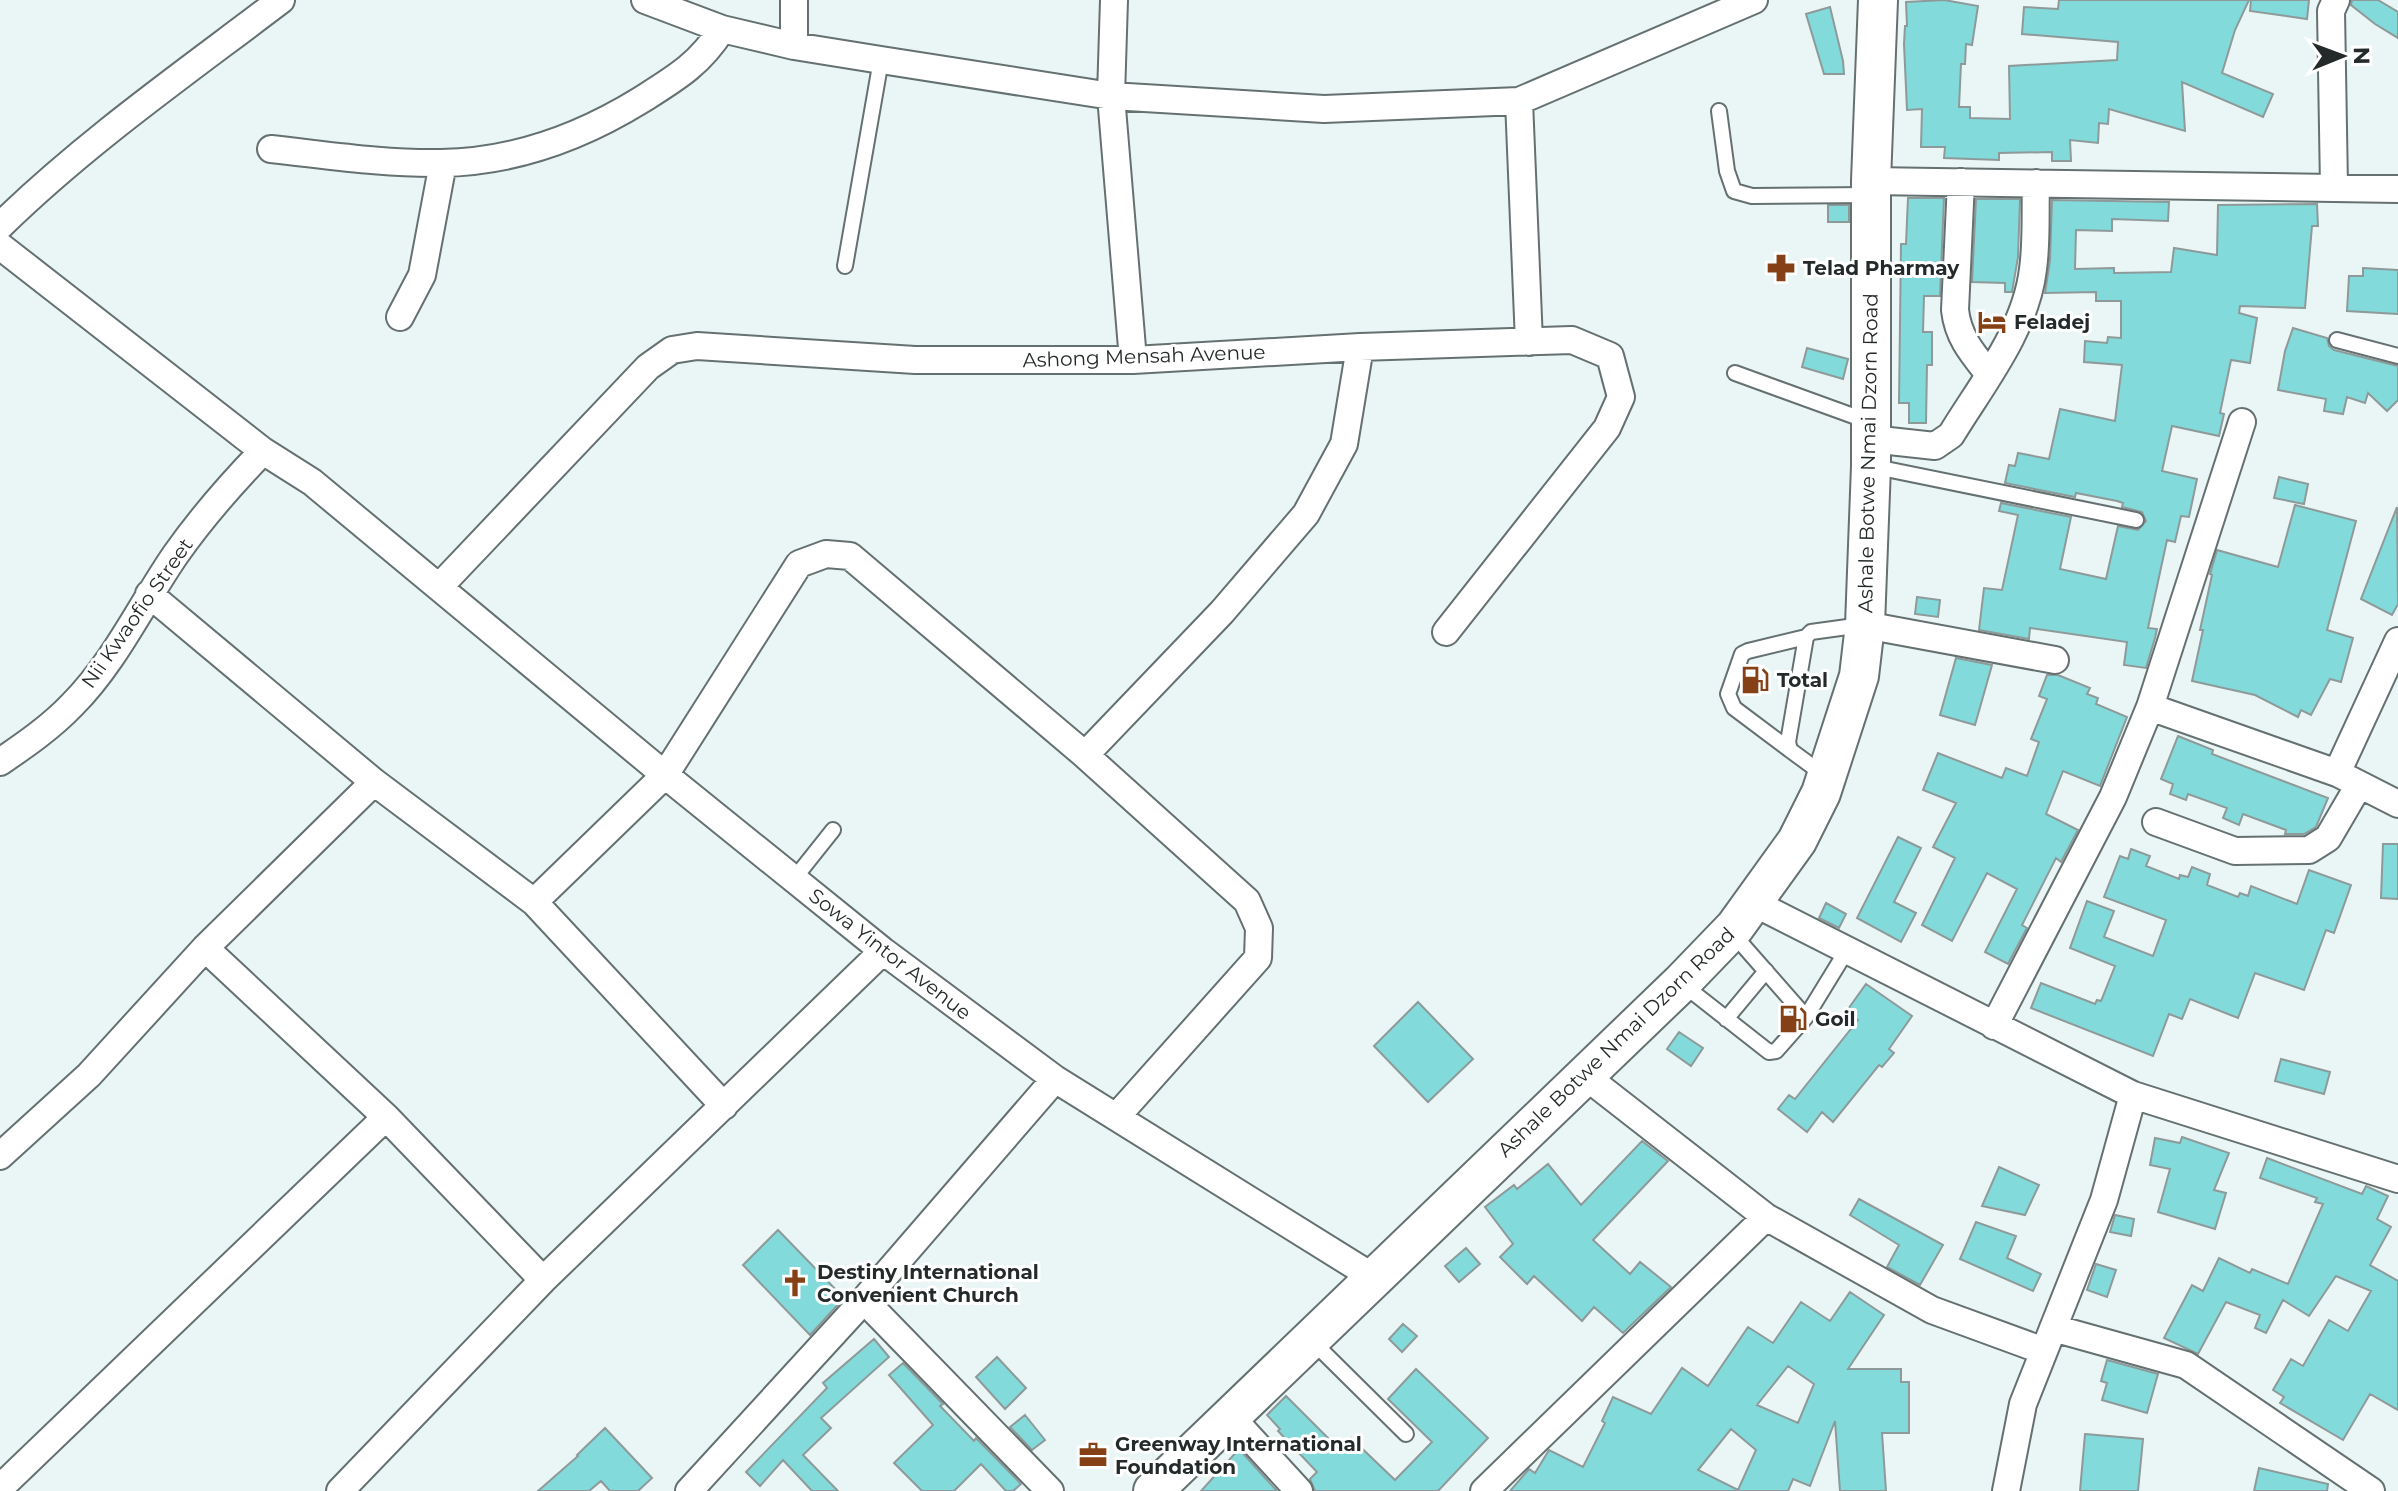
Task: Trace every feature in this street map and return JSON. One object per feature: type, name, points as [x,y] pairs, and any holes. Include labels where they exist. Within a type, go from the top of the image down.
[{"type":"main road","name":"Ashale Botwe Nmai Dzorn Road","points":[[1153,1491],[1681,983],[1741,917],[1797,841],[1827,777],[1859,676],[1865,625],[1871,443],[1871,188],[1878,0]]},
{"type":"street","points":[[0,226],[48,179],[98,138],[281,0]]},
{"type":"street","points":[[645,0],[722,29],[794,46],[881,60],[1111,96],[1324,109],[1519,101],[1754,0]]},
{"type":"street","points":[[794,0],[794,46]]},
{"type":"street","points":[[1114,0],[1111,96],[1133,360]]},
{"type":"street","points":[[2334,187],[2331,11],[2336,0]]},
{"type":"street","points":[[271,149],[395,162],[443,163],[518,154],[569,137],[619,113],[685,72],[707,52],[722,29]]},
{"type":"street","points":[[1519,101],[1529,342]]},
{"type":"street","points":[[400,317],[422,275],[443,163]]},
{"type":"street","points":[[1961,182],[1956,326],[1961,338],[1988,373]]},
{"type":"street","points":[[1871,188],[1961,182],[2398,189]]},
{"type":"street","points":[[1871,443],[1935,446],[1951,435],[2015,328],[2028,291],[2033,269],[2036,183]]},
{"type":"street","name":"Sowa Yintor Avenue","points":[[0,246],[263,451],[312,482],[883,951],[1055,1079],[1373,1277]]},
{"type":"street","name":"Ashong Mensah Avenue","points":[[439,587],[648,367],[672,350],[697,346],[915,360],[1133,360],[1360,347],[1572,340],[1610,356],[1621,397],[1607,428],[1446,632]]},
{"type":"street","points":[[1085,755],[1222,612],[1306,514],[1344,444],[1360,347]]},
{"type":"street","points":[[1994,1026],[2113,797],[2150,707],[2242,422]]},
{"type":"street","name":"Nii Kwaofio Street","points":[[0,762],[30,742],[73,704],[107,661],[149,594],[207,514],[263,451]]},
{"type":"street","points":[[534,902],[665,775],[799,564],[826,554],[850,556],[1085,755],[1247,901],[1259,928],[1258,958],[1117,1116]]},
{"type":"street","points":[[149,594],[374,782],[534,902],[724,1106]]},
{"type":"street","points":[[1865,625],[2055,660]]},
{"type":"street","points":[[2156,822],[2235,851],[2309,850],[2328,838],[2398,641]]},
{"type":"street","points":[[2150,707],[2348,779],[2398,804]]},
{"type":"street","points":[[0,1156],[89,1075],[205,948],[374,782]]},
{"type":"street","points":[[1741,917],[1847,950],[2133,1095],[2398,1179]]},
{"type":"street","points":[[205,948],[386,1117],[543,1280]]},
{"type":"street","points":[[340,1491],[543,1280],[883,951]]},
{"type":"street","points":[[1584,1075],[1766,1217],[1932,1310],[2048,1339],[2186,1365],[2371,1491]]},
{"type":"street","points":[[689,1491],[864,1300],[1055,1079]]},
{"type":"street","points":[[2006,1491],[2023,1404],[2104,1200],[2133,1095]]},
{"type":"street","points":[[0,1488],[386,1117]]},
{"type":"street","points":[[1484,1491],[1766,1217]]},
{"type":"street","points":[[864,1300],[1050,1491]]},
{"type":"street","points":[[1231,1417],[1299,1491]]},
{"type":"lane","points":[[845,266],[881,60]]},
{"type":"lane","points":[[1719,111],[1727,171],[1734,191],[1752,196],[1871,188]]},
{"type":"lane","points":[[2337,340],[2398,356]]},
{"type":"lane","points":[[1735,373],[1871,443],[2136,520]]},
{"type":"lane","points":[[1827,777],[1734,708],[1728,694],[1742,654],[1806,637],[1811,632],[1865,625]]},
{"type":"lane","points":[[1790,750],[1788,742],[1806,637]]},
{"type":"lane","points":[[794,879],[833,830]]},
{"type":"lane","points":[[1741,917],[1766,971],[1806,1017]]},
{"type":"lane","points":[[1681,983],[1769,1052],[1776,1051],[1806,1017],[1847,950]]},
{"type":"lane","points":[[1726,1019],[1766,971]]},
{"type":"lane","points":[[1310,1339],[1406,1434]]},
{"type":"building","points":[[1944,0],[1978,6],[1972,45],[1966,44],[1965,64],[1961,64],[1959,107],[1970,107],[1970,118],[2010,119],[2009,66],[2117,60],[2118,42],[2022,34],[2024,7],[2058,9],[2059,0],[2249,0],[2235,30],[2222,73],[2273,94],[2263,117],[2182,82],[2185,131],[2109,109],[2108,124],[2099,123],[2098,143],[2070,140],[2071,161],[2052,161],[2052,152],[1999,153],[1999,160],[1944,158],[1945,147],[1921,147],[1922,109],[1907,110],[1904,44],[1906,2]]},
{"type":"building","points":[[2251,0],[2309,0],[2307,19],[2250,11]]},
{"type":"building","points":[[2352,0],[2378,0],[2398,12],[2398,38],[2351,5]]},
{"type":"building","points":[[1830,7],[1844,74],[1824,74],[1806,14]]},
{"type":"building","points":[[1908,198],[1944,198],[1940,296],[1924,296],[1923,332],[1932,332],[1932,365],[1927,365],[1926,423],[1909,423],[1909,403],[1899,403],[1901,244],[1906,244]]},
{"type":"building","points":[[1976,199],[2020,199],[2018,257],[2012,292],[2005,292],[2005,283],[1972,282]]},
{"type":"building","points":[[2052,200],[2169,202],[2168,221],[2112,219],[2112,231],[2076,230],[2075,269],[2114,268],[2114,273],[2171,272],[2174,248],[2217,255],[2218,205],[2317,204],[2318,226],[2312,226],[2305,308],[2240,306],[2239,313],[2257,318],[2250,363],[2231,360],[2220,413],[2224,414],[2219,436],[2172,426],[2162,471],[2197,479],[2189,517],[2181,516],[2175,542],[2167,540],[2148,628],[2157,629],[2146,668],[2124,665],[2127,642],[2030,628],[2029,639],[1979,630],[1984,588],[2002,590],[2018,515],[1999,511],[2001,503],[2071,517],[2060,569],[2106,579],[2118,526],[2138,530],[2146,521],[2142,512],[2122,507],[2123,503],[2117,501],[2076,493],[2075,497],[2005,483],[2009,465],[2015,466],[2018,453],[2049,459],[2060,409],[2115,421],[2122,365],[2084,362],[2085,341],[2107,343],[2108,337],[2121,338],[2121,301],[2096,301],[2096,292],[2045,293],[2050,260]]},
{"type":"building","points":[[1828,205],[1849,205],[1849,222],[1828,222]]},
{"type":"building","points":[[2363,268],[2398,270],[2398,314],[2347,311],[2349,276],[2363,276]]},
{"type":"building","points":[[2293,328],[2327,338],[2334,350],[2398,366],[2398,400],[2387,411],[2368,393],[2365,403],[2347,397],[2343,414],[2324,411],[2326,399],[2278,390]]},
{"type":"building","points":[[1807,348],[1848,359],[1843,379],[1802,367]]},
{"type":"building","points":[[2279,477],[2308,484],[2304,504],[2274,498]]},
{"type":"building","points":[[2295,505],[2356,521],[2327,630],[2353,638],[2341,682],[2330,679],[2311,715],[2301,710],[2298,717],[2255,695],[2192,681],[2217,550],[2278,567]]},
{"type":"building","points":[[2397,507],[2398,604],[2392,615],[2361,599]]},
{"type":"building","points":[[1917,597],[1940,600],[1938,617],[1915,614]]},
{"type":"building","points":[[1956,658],[1992,665],[1975,725],[1940,715]]},
{"type":"building","points":[[2047,675],[2058,675],[2090,688],[2087,694],[2098,698],[2096,704],[2127,717],[2100,786],[2063,771],[2046,814],[2078,830],[2061,862],[2056,858],[2022,925],[2027,928],[2008,964],[1985,952],[2017,889],[1987,873],[1952,941],[1922,925],[1955,858],[1933,847],[1956,803],[1923,790],[1938,753],[2002,778],[2006,768],[2027,776],[2039,742],[2031,739],[2047,699],[2039,696]]},
{"type":"building","points":[[2178,736],[2213,750],[2212,754],[2328,798],[2316,827],[2304,834],[2285,834],[2286,830],[2243,814],[2239,825],[2223,818],[2227,808],[2188,794],[2186,800],[2170,794],[2173,784],[2161,779]]},
{"type":"building","points":[[1898,837],[1921,848],[1894,902],[1916,913],[1901,942],[1857,918]]},
{"type":"building","points":[[2383,844],[2398,844],[2398,899],[2381,898]]},
{"type":"building","points":[[2131,849],[2150,856],[2146,866],[2179,879],[2180,875],[2188,877],[2192,867],[2210,874],[2207,885],[2238,897],[2240,893],[2248,896],[2251,886],[2297,904],[2309,870],[2351,885],[2334,933],[2326,930],[2304,990],[2255,973],[2238,1018],[2190,999],[2182,1019],[2169,1014],[2153,1056],[2031,1008],[2041,983],[2095,1004],[2097,1000],[2101,1001],[2115,966],[2070,948],[2087,901],[2114,911],[2104,937],[2153,956],[2166,920],[2104,897],[2120,856],[2128,859]]},
{"type":"building","points":[[1826,903],[1846,914],[1839,928],[1819,918]]},
{"type":"building","points":[[1866,984],[1912,1016],[1889,1049],[1894,1053],[1882,1067],[1879,1065],[1833,1122],[1822,1112],[1807,1132],[1778,1109],[1789,1095],[1795,1099],[1858,1020],[1846,1012]]},
{"type":"building","points":[[1418,1002],[1473,1059],[1428,1102],[1374,1046]]},
{"type":"building","points":[[1679,1032],[1703,1048],[1691,1066],[1667,1049]]},
{"type":"building","points":[[2281,1059],[2330,1072],[2324,1094],[2275,1081]]},
{"type":"building","points":[[2182,1137],[2229,1153],[2214,1190],[2226,1193],[2215,1229],[2158,1212],[2170,1169],[2150,1165],[2155,1138],[2180,1143]]},
{"type":"building","points":[[1642,1141],[1668,1161],[1593,1240],[1630,1274],[1640,1262],[1671,1287],[1623,1333],[1594,1307],[1582,1321],[1534,1276],[1527,1284],[1500,1257],[1513,1244],[1485,1207],[1514,1185],[1517,1189],[1548,1164],[1581,1205]]},
{"type":"building","points":[[2267,1158],[2362,1194],[2366,1186],[2388,1196],[2377,1219],[2391,1227],[2370,1265],[2398,1281],[2398,1410],[2370,1394],[2343,1440],[2280,1403],[2284,1397],[2273,1390],[2291,1359],[2303,1366],[2329,1320],[2348,1331],[2371,1291],[2336,1276],[2309,1316],[2283,1300],[2266,1333],[2255,1328],[2260,1315],[2226,1302],[2198,1354],[2164,1338],[2192,1285],[2203,1291],[2219,1258],[2250,1273],[2252,1269],[2288,1284],[2323,1204],[2315,1202],[2317,1198],[2260,1178]]},
{"type":"building","points":[[1999,1167],[2039,1185],[2025,1215],[1982,1206]]},
{"type":"building","points":[[1859,1199],[1943,1245],[1920,1285],[1887,1267],[1899,1245],[1850,1215]]},
{"type":"building","points":[[2115,1215],[2134,1219],[2131,1236],[2110,1232]]},
{"type":"building","points":[[1976,1222],[2016,1236],[2007,1258],[2041,1274],[2033,1291],[1960,1259]]},
{"type":"building","name":"Destiny International Convenient Church","points":[[778,1230],[844,1298],[810,1335],[743,1265]]},
{"type":"building","points":[[1466,1248],[1480,1264],[1459,1282],[1445,1266]]},
{"type":"building","points":[[2096,1264],[2116,1270],[2107,1297],[2087,1290]]},
{"type":"building","points":[[1850,1292],[1884,1315],[1848,1369],[1901,1369],[1901,1382],[1909,1382],[1909,1433],[1882,1433],[1886,1491],[1840,1491],[1835,1421],[1810,1486],[1793,1479],[1788,1491],[1510,1491],[1529,1469],[1535,1473],[1549,1450],[1583,1467],[1605,1423],[1602,1421],[1613,1397],[1651,1414],[1682,1368],[1708,1386],[1748,1327],[1773,1343],[1801,1302],[1830,1321]],"holes":[[[1788,1366],[1814,1384],[1798,1423],[1757,1405]],[[1731,1429],[1756,1450],[1738,1490],[1698,1470]]]},
{"type":"building","points":[[1403,1324],[1417,1336],[1402,1352],[1389,1339]]},
{"type":"building","points":[[874,1339],[889,1357],[821,1418],[831,1428],[803,1455],[838,1491],[812,1491],[783,1460],[760,1486],[746,1472],[827,1388],[823,1383]]},
{"type":"building","points":[[997,1357],[1026,1388],[1005,1409],[976,1377]]},
{"type":"building","points":[[2107,1360],[2158,1374],[2147,1413],[2102,1400],[2107,1383],[2101,1381]]},
{"type":"building","points":[[903,1363],[974,1441],[976,1438],[1021,1484],[1013,1491],[1006,1491],[981,1464],[954,1491],[922,1491],[894,1463],[933,1425],[889,1375]]},
{"type":"building","points":[[1416,1369],[1488,1438],[1438,1491],[1315,1491],[1310,1479],[1317,1472],[1267,1415],[1286,1396],[1340,1450],[1351,1438],[1395,1480],[1432,1442],[1388,1399]]},
{"type":"building","points":[[1025,1415],[1045,1440],[1032,1450],[1010,1427]]},
{"type":"building","points":[[605,1428],[652,1478],[638,1491],[610,1491],[601,1481],[589,1491],[538,1491],[578,1456]]},
{"type":"building","points":[[2085,1434],[2143,1439],[2138,1491],[2080,1491]]},
{"type":"building","points":[[1239,1449],[1277,1491],[1201,1491]]},
{"type":"building","points":[[2259,1468],[2328,1484],[2327,1491],[2254,1491]]},
{"type":"place","name":"Telad Pharmay","points":[[1781,268]]},
{"type":"place","name":"Feladej","points":[[1992,322]]},
{"type":"place","name":"Total","points":[[1755,680]]},
{"type":"place","name":"Goil","points":[[1793,1019]]},
{"type":"place","name":"Destiny International Convenient Church","points":[[795,1283]]},
{"type":"place","name":"Greenway International Foundation","points":[[1093,1455]]}]
